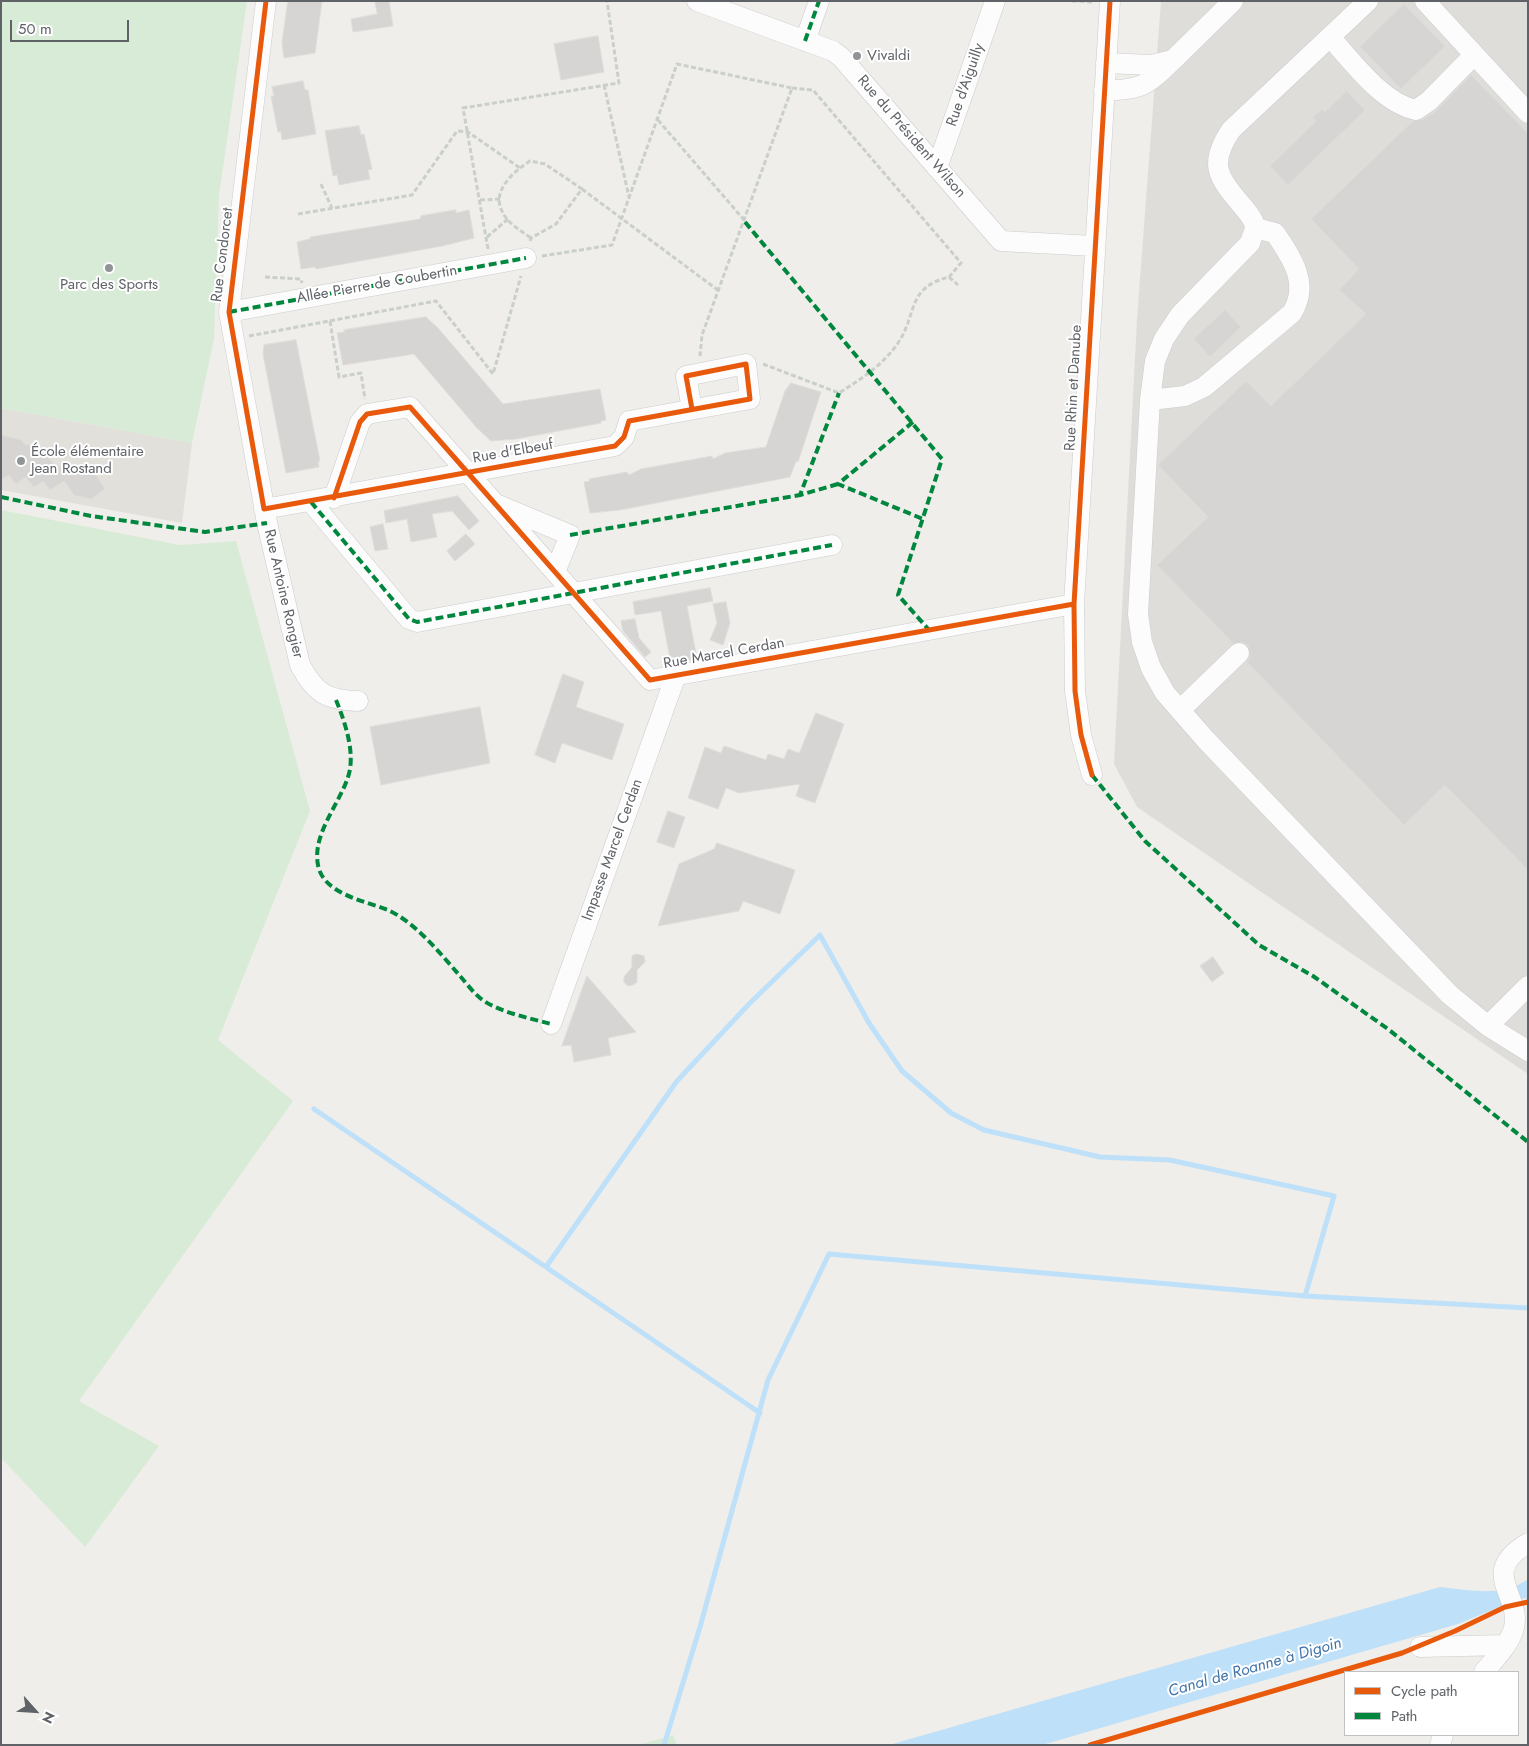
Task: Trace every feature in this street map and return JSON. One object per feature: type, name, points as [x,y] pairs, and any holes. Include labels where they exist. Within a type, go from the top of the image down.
[{"type":"street","name":"Rue Condorcet","points":[[264,509],[229,312],[266,1]]},
{"type":"street","points":[[804,41],[819,1]]},
{"type":"street","name":"Rue d'Aiguilly","points":[[937,168],[995,1]]},
{"type":"street","name":"Rue Rhin et Danube","points":[[1092,775],[1081,734],[1075,691],[1074,604],[1110,1]]},
{"type":"street","points":[[1104,91],[1137,89],[1151,82],[1233,1]]},
{"type":"street","points":[[1368,1],[1231,130],[1220,147],[1218,165],[1223,183],[1250,215],[1255,228],[1250,243],[1180,316],[1164,339],[1155,361],[1150,400],[1138,614],[1142,642],[1151,668],[1165,693],[1180,710],[1450,995],[1488,1026],[1528,1051]]},
{"type":"street","points":[[1425,1],[1528,113]]},
{"type":"street","name":"Rue du Président Wilson","points":[[700,2],[833,51],[841,57],[1001,241],[1094,246]]},
{"type":"street","points":[[1330,37],[1390,100],[1404,107],[1416,110],[1428,101],[1474,55]]},
{"type":"street","points":[[1106,63],[1151,65],[1173,60]]},
{"type":"street","points":[[1150,400],[1185,396],[1204,387],[1292,313],[1299,302],[1301,285],[1293,260],[1275,233],[1255,228]]},
{"type":"street","name":"Allée Pierre de Coubertin","points":[[229,312],[526,258]]},
{"type":"street","points":[[746,364],[750,399],[692,409],[686,376],[700,373],[746,364]]},
{"type":"street","name":"Rue Marcel Cerdan","points":[[367,414],[410,407],[650,680],[1074,604]]},
{"type":"street","name":"Rue d'Elbeuf","points":[[264,509],[334,498],[615,446],[624,437],[629,421],[692,409]]},
{"type":"street","points":[[334,498],[360,422],[367,414]]},
{"type":"street","points":[[311,502],[409,619],[417,622],[832,546]]},
{"type":"street","points":[[494,503],[570,535],[555,572]]},
{"type":"street","name":"Rue Antoine Rongier","points":[[264,509],[300,665],[310,684],[324,695],[336,700],[358,700]]},
{"type":"street","points":[[1180,710],[1239,653]]},
{"type":"street","name":"Impasse Marcel Cerdan","points":[[551,1024],[676,675]]},
{"type":"street","points":[[1488,1026],[1528,986]]},
{"type":"street","points":[[1485,1671],[1515,1628],[1502,1578],[1506,1564],[1518,1549],[1528,1543]]},
{"type":"street","points":[[1420,1647],[1515,1628]]},
{"type":"path","points":[[491,264],[463,108],[619,83],[607,1]]},
{"type":"path","points":[[233,339],[436,301],[493,374],[526,258],[612,245],[677,64],[792,88],[813,90],[961,263],[949,277],[932,281],[922,289],[898,343],[871,373],[839,393],[758,362],[746,364]]},
{"type":"path","points":[[604,86],[629,199]]},
{"type":"path","points":[[700,373],[702,335],[720,291],[792,88]]},
{"type":"path","points":[[657,119],[745,222]]},
{"type":"path","points":[[298,214],[412,195],[457,130],[468,132],[520,168]]},
{"type":"path","points":[[531,238],[501,211],[500,192],[513,172],[530,161],[545,164],[582,189],[720,291]]},
{"type":"path","points":[[321,184],[332,208]]},
{"type":"path","points":[[544,232],[556,224],[582,189]]},
{"type":"path","points":[[480,200],[501,199]]},
{"type":"path","points":[[486,237],[508,219]]},
{"type":"path","points":[[949,277],[958,285]]},
{"type":"path","points":[[330,321],[339,377],[361,373],[367,414]]},
{"type":"shaded area","points":[[1161,1],[1528,1],[1528,1074],[1137,807],[1114,764],[1137,319]]},
{"type":"shaded area","points":[[1,408],[192,443],[182,523],[1,490]]},
{"type":"green space","name":"Parc des Sports","points":[[1,1],[247,1],[219,196],[214,339],[192,443],[1,408]]},
{"type":"green space","points":[[1,510],[180,545],[236,541],[310,811],[218,1040],[293,1101],[79,1401],[159,1446],[85,1547],[1,1458]]},
{"type":"green space","points":[[673,1735],[677,1745],[638,1745]]},
{"type":"water","name":"Canal de Roanne à Digoin","points":[[1528,1579],[1528,1598],[1519,1599],[1458,1624],[1042,1745],[889,1745],[1440,1587],[1474,1591],[1497,1591],[1508,1589]]},
{"type":"building","points":[[288,1],[322,1],[315,53],[284,58],[282,43]]},
{"type":"building","points":[[375,1],[389,1],[393,26],[353,32],[351,19],[377,14]]},
{"type":"building","points":[[1404,4],[1445,46],[1401,89],[1360,47]]},
{"type":"building","points":[[598,36],[604,72],[561,80],[554,44]]},
{"type":"building","points":[[1471,75],[1528,133],[1528,870],[1445,785],[1404,825],[1247,662],[1250,656],[1248,645],[1242,642],[1231,644],[1232,642],[1157,565],[1208,517],[1158,465],[1246,381],[1271,406],[1366,314],[1339,290],[1359,269],[1311,219],[1413,121],[1422,120],[1436,111]]},
{"type":"building","points":[[303,81],[305,90],[308,90],[316,134],[282,140],[281,132],[278,132],[271,96],[274,96],[272,87]]},
{"type":"building","points":[[1347,91],[1365,110],[1288,185],[1270,166],[1316,121],[1312,118],[1322,109],[1325,112]]},
{"type":"building","points":[[359,126],[361,135],[364,134],[372,169],[368,170],[370,179],[339,185],[337,175],[333,176],[325,131]]},
{"type":"building","points":[[456,210],[456,213],[469,210],[474,238],[442,246],[316,269],[315,267],[301,269],[297,242],[310,239],[310,237],[420,219],[421,216]]},
{"type":"building","points":[[1225,310],[1241,327],[1210,357],[1194,339]]},
{"type":"building","points":[[426,317],[438,328],[503,404],[600,389],[606,420],[601,421],[601,423],[516,439],[491,441],[477,428],[414,354],[343,365],[337,333],[345,332],[344,330]]},
{"type":"building","points":[[296,340],[320,461],[318,461],[319,467],[286,473],[263,354],[264,345]]},
{"type":"building","points":[[791,383],[821,392],[798,462],[796,461],[790,477],[620,510],[590,513],[584,482],[590,481],[589,479],[627,472],[629,475],[641,469],[712,456],[713,459],[725,453],[766,447],[785,391]]},
{"type":"building","points":[[1,435],[22,440],[24,444],[42,448],[54,465],[95,473],[105,489],[91,499],[74,495],[64,481],[50,490],[43,481],[34,487],[26,477],[16,484],[9,475],[1,480]]},
{"type":"building","points":[[458,496],[479,521],[469,530],[452,511],[432,514],[437,537],[411,542],[407,519],[386,523],[384,511]]},
{"type":"building","points":[[383,524],[388,549],[375,551],[370,527]]},
{"type":"building","points":[[466,534],[475,544],[455,561],[447,551]]},
{"type":"building","points":[[710,588],[713,601],[687,606],[697,659],[671,664],[661,611],[635,615],[633,602]]},
{"type":"building","points":[[726,602],[730,623],[723,645],[710,640],[717,623],[713,604]]},
{"type":"building","points":[[635,619],[639,638],[651,652],[645,657],[623,631],[621,621]]},
{"type":"building","points":[[563,674],[584,682],[576,707],[624,724],[612,760],[562,743],[555,763],[535,755]]},
{"type":"building","points":[[480,707],[490,763],[381,785],[370,727]]},
{"type":"building","points":[[816,713],[844,724],[815,803],[796,796],[800,784],[739,793],[726,788],[718,809],[688,798],[705,747],[721,753],[724,746],[766,760],[768,754],[784,759],[788,749],[799,753]]},
{"type":"building","points":[[668,811],[685,817],[674,848],[657,842]]},
{"type":"building","points":[[717,843],[795,870],[780,914],[743,901],[739,911],[658,926],[679,864],[714,849]]},
{"type":"building","points":[[637,954],[644,956],[645,962],[637,970],[637,982],[628,986],[624,982],[624,977],[632,967],[632,956]]},
{"type":"building","points":[[1213,957],[1224,973],[1212,982],[1200,966]]},
{"type":"building","points":[[587,976],[636,1032],[608,1038],[611,1055],[574,1062],[571,1045],[562,1046]]},
{"type":"waterway","points":[[546,1267],[677,1081],[749,1004],[820,935],[869,1023],[902,1071],[951,1113],[984,1130],[1100,1157],[1170,1160],[1334,1196],[1305,1296],[1528,1308]]},
{"type":"waterway","points":[[314,1109],[760,1413]]},
{"type":"waterway","points":[[664,1745],[700,1627],[768,1380],[829,1254],[1305,1296]]},
{"type":"marked path","points":[[805,41],[819,1]]},
{"type":"marked path","points":[[745,222],[942,459],[898,595],[930,631]]},
{"type":"marked path","points":[[229,312],[526,258]]},
{"type":"marked path","points":[[838,484],[800,495],[839,393]]},
{"type":"marked path","points":[[913,422],[838,484],[923,519]]},
{"type":"marked path","points":[[570,535],[800,495]]},
{"type":"marked path","points":[[1,497],[91,516],[205,532],[267,523]]},
{"type":"marked path","points":[[311,502],[409,619],[417,622],[832,545]]},
{"type":"marked path","points":[[336,700],[343,718],[351,758],[344,788],[327,820],[319,842],[317,853],[318,865],[322,875],[336,890],[388,910],[408,923],[427,939],[474,993],[484,1001],[508,1012],[551,1024]]},
{"type":"marked path","points":[[1092,775],[1145,841],[1259,945],[1313,976],[1388,1029],[1528,1142]]},
{"type":"cycle path","points":[[266,1],[229,312],[264,509],[615,446],[624,437],[629,421],[750,399],[746,364],[686,376],[692,409]]},
{"type":"cycle path","points":[[1092,775],[1081,735],[1075,691],[1074,604],[1110,1]]},
{"type":"cycle path","points":[[334,498],[360,422],[367,414],[410,407],[650,680],[1074,604]]},
{"type":"cycle path","points":[[1090,1745],[1402,1653],[1455,1631],[1505,1607],[1528,1602]]},
{"type":"place","name":"Vivaldi","points":[[857,56]]},
{"type":"place","name":"Parc des Sports","points":[[109,268]]},
{"type":"place","name":"École élémentaire Jean Rostand","points":[[21,461]]}]
